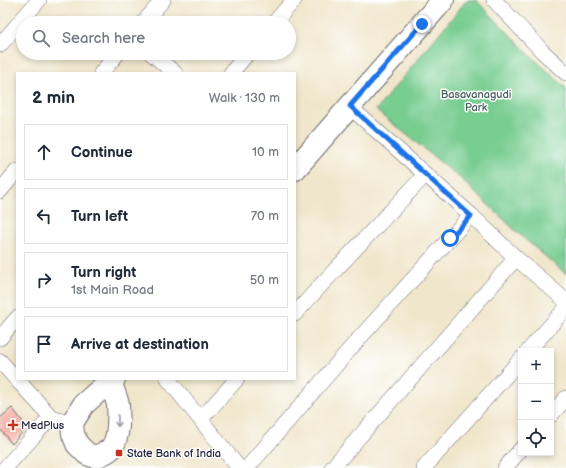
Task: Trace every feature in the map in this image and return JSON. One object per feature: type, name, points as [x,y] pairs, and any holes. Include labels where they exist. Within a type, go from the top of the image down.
[{"type":"street","points":[[25,16],[39,0]]},
{"type":"street","points":[[149,16],[163,0]]},
{"type":"street","points":[[280,16],[294,0]]},
{"type":"street","points":[[296,168],[443,0]]},
{"type":"street","points":[[494,0],[543,52],[566,73]]},
{"type":"street","points":[[0,45],[16,27]]},
{"type":"street","points":[[102,72],[112,60]]},
{"type":"street","points":[[159,60],[174,72]]},
{"type":"street","points":[[231,72],[242,60]]},
{"type":"street","points":[[350,106],[516,258],[566,301]]},
{"type":"street","points":[[0,191],[16,172]]},
{"type":"street","points":[[296,313],[425,175]]},
{"type":"street","points":[[247,468],[356,342],[471,216]]},
{"type":"street","points":[[332,468],[516,258]]},
{"type":"street","points":[[531,348],[566,308]]},
{"type":"street","points":[[0,338],[16,319]]},
{"type":"street","points":[[424,468],[518,362]]},
{"type":"street","points":[[1,363],[16,380]]},
{"type":"street","points":[[16,380],[50,417],[72,423]]},
{"type":"street","points":[[169,380],[239,468]]},
{"type":"street","points":[[200,420],[236,380]]},
{"type":"street","points":[[112,381],[118,404],[118,433],[112,447],[98,462],[77,444],[73,434],[72,423],[84,404],[112,381]]},
{"type":"street","points":[[554,412],[566,398]]},
{"type":"street","points":[[5,468],[50,417]]},
{"type":"street","points":[[505,468],[518,453]]},
{"type":"green space","name":"Basavanagudi Park","points":[[467,0],[476,0],[530,55],[566,88],[566,274],[519,234],[459,177],[376,110]]},
{"type":"building","points":[[12,408],[27,427],[12,444],[0,429],[0,418]]},
{"type":"place","name":"MedPlus","points":[[13,425]]},
{"type":"place","name":"State Bank of India","points":[[119,453]]},
{"type":"route","points":[[422,24],[350,106],[471,216],[450,238]]}]
